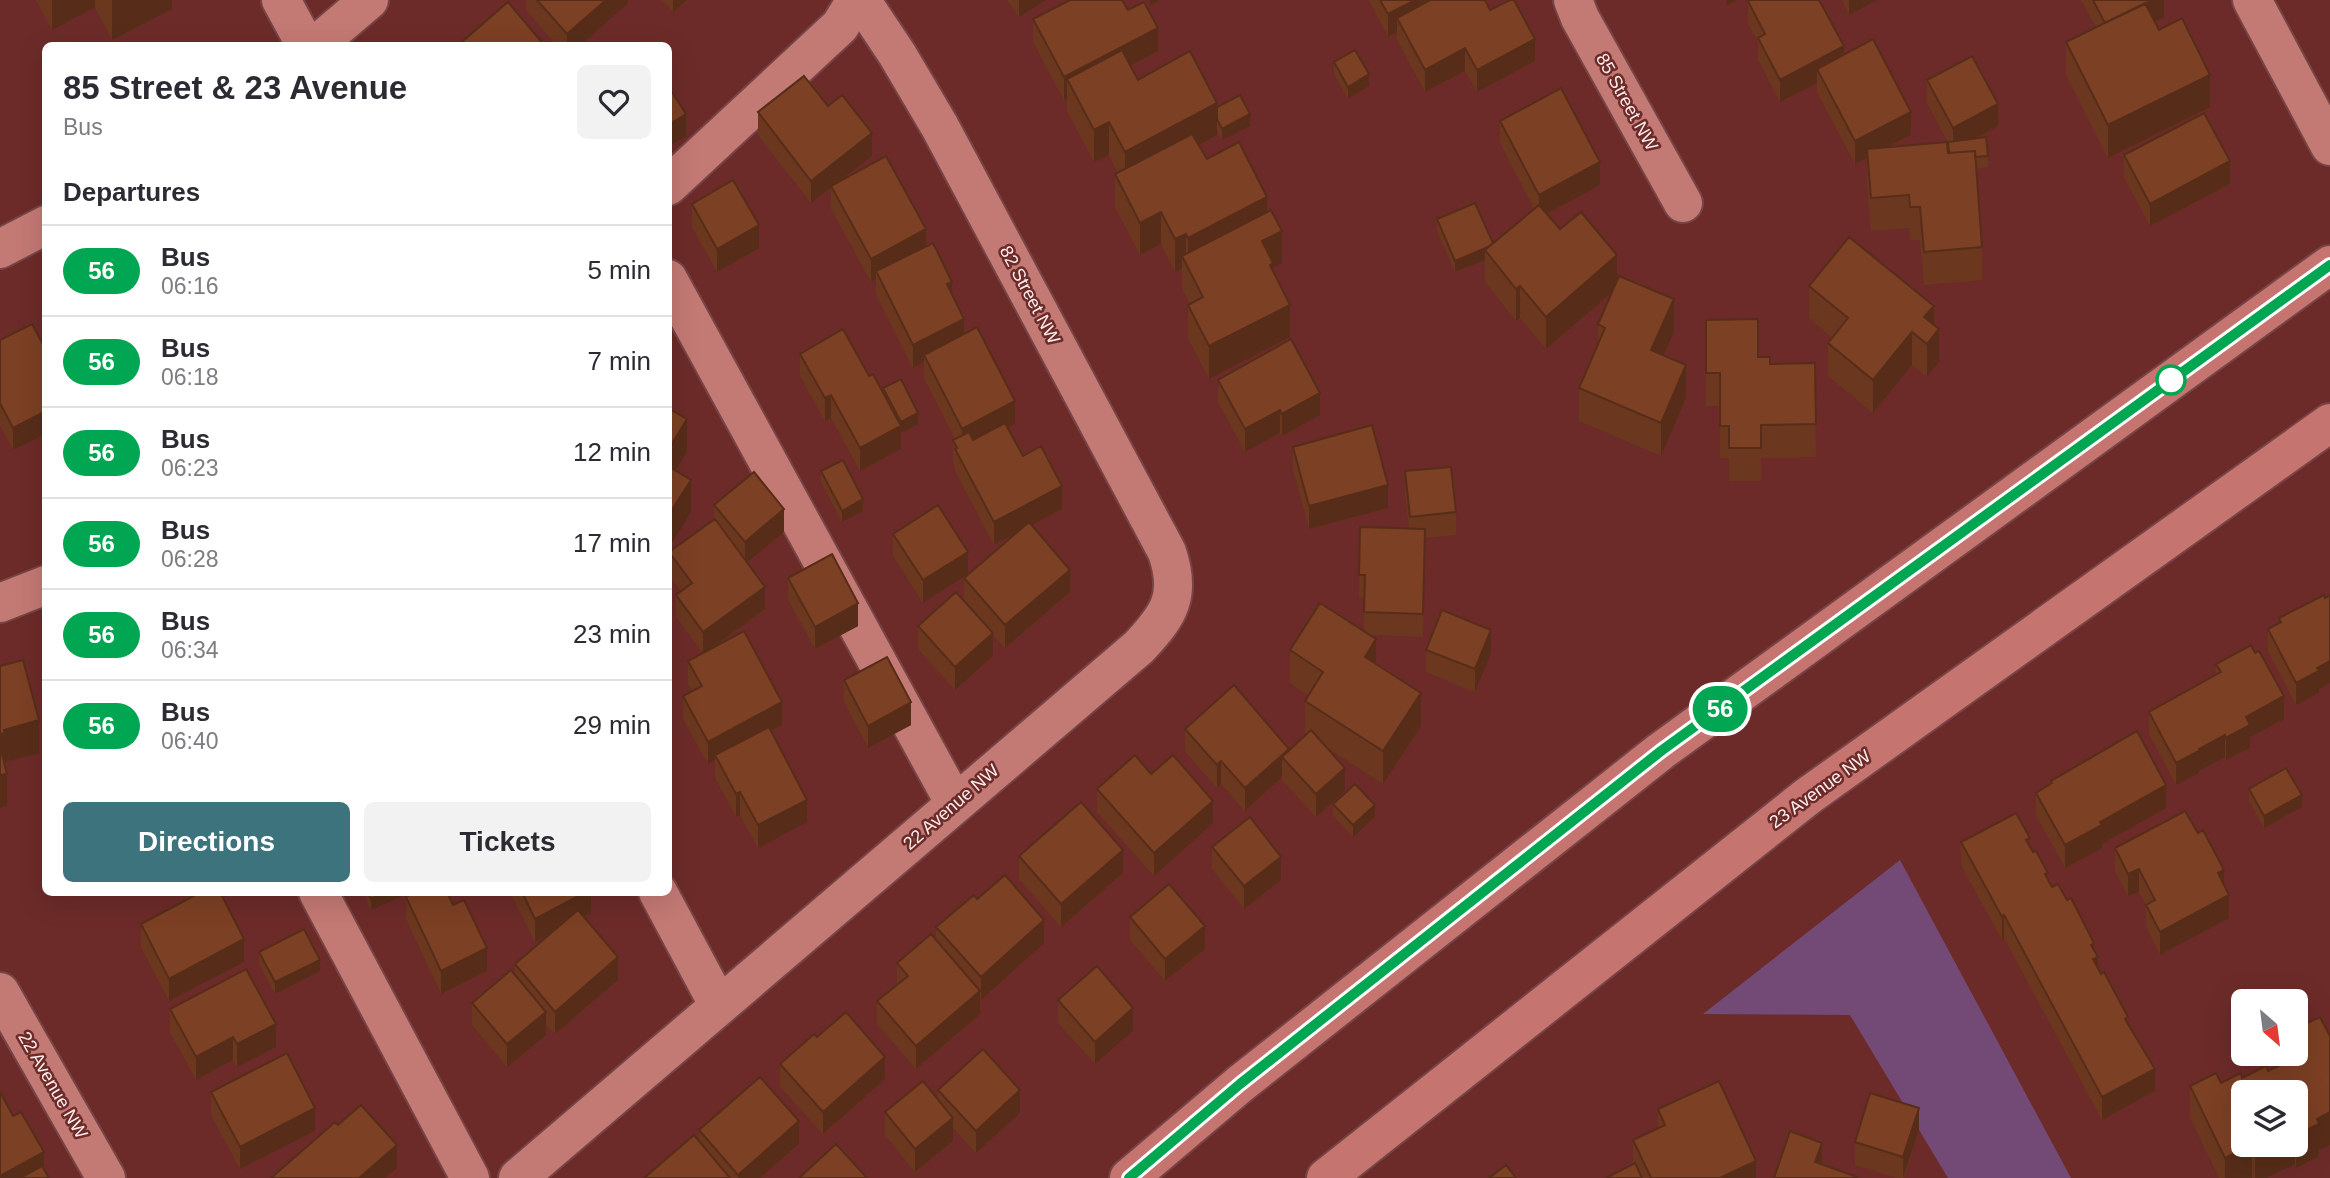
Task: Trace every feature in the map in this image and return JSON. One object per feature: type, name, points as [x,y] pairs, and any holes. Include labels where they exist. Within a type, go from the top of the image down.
[{"type":"main road","points":[[1129,1178],[1240,1084],[1661,751],[2330,265]]},
{"type":"main road","name":"23 Avenue NW","points":[[1326,1178],[1808,796],[2330,423]]},
{"type":"street","points":[[281,0],[304,42]]},
{"type":"street","points":[[320,42],[369,0]]},
{"type":"street","points":[[672,182],[841,26],[859,0]]},
{"type":"street","name":"82 Street NW","points":[[859,0],[897,54],[940,128],[1160,540],[1174,572],[1173,600]]},
{"type":"street","name":"85 Street NW","points":[[1573,0],[1586,29],[1683,204]]},
{"type":"street","points":[[2252,0],[2330,146]]},
{"type":"street","points":[[0,249],[42,227]]},
{"type":"street","points":[[672,286],[955,804]]},
{"type":"street","points":[[0,603],[42,587]]},
{"type":"street","name":"22 Avenue NW","points":[[518,1178],[1139,647],[1154,632],[1173,600]]},
{"type":"street","points":[[320,896],[470,1178]]},
{"type":"street","points":[[660,896],[719,1006]]},
{"type":"street","name":"22 Avenue NW","points":[[0,992],[106,1178]]},
{"type":"shaded area","points":[[1900,860],[2071,1178],[1948,1178],[1850,1015],[1703,1014]]},
{"type":"building","points":[[537,0],[606,0],[567,34]]},
{"type":"building","points":[[1070,0],[1122,0],[1128,10],[1144,2],[1158,28],[1064,77],[1033,19]]},
{"type":"building","points":[[1380,0],[1415,0],[1388,14]]},
{"type":"building","points":[[1430,0],[1485,0],[1490,10],[1514,0],[1535,39],[1477,70],[1465,48],[1425,70],[1397,18]]},
{"type":"building","points":[[1819,0],[1844,46],[1780,80],[1758,38],[1765,34],[1748,1]]},
{"type":"building","points":[[2093,0],[2153,0],[2105,23]]},
{"type":"building","points":[[508,2],[542,42],[464,42]]},
{"type":"building","points":[[2145,3],[2159,30],[2182,18],[2210,75],[2108,125],[2066,42]]},
{"type":"building","points":[[1873,39],[1911,112],[1855,141],[1817,69]]},
{"type":"building","points":[[1122,50],[1138,80],[1190,51],[1217,103],[1125,152],[1109,122],[1094,130],[1067,79]]},
{"type":"building","points":[[1355,50],[1369,74],[1348,87],[1334,62]]},
{"type":"building","points":[[1972,56],[1998,104],[1953,128],[1927,80]]},
{"type":"building","points":[[804,76],[828,106],[842,95],[872,133],[811,181],[758,112]]},
{"type":"building","points":[[1561,88],[1600,162],[1539,195],[1500,121]]},
{"type":"building","points":[[672,92],[686,114],[672,123]]},
{"type":"building","points":[[1240,95],[1250,114],[1222,129],[1217,119],[1217,107]]},
{"type":"building","points":[[2204,113],[2230,161],[2150,204],[2124,155]]},
{"type":"building","points":[[1192,134],[1207,159],[1239,142],[1267,197],[1188,238],[1186,234],[1175,239],[1161,212],[1140,223],[1115,174]]},
{"type":"building","points":[[1986,137],[1988,156],[1975,157],[1975,151],[1949,153],[1948,142]]},
{"type":"building","points":[[1947,142],[1948,153],[1975,151],[1982,247],[1924,252],[1920,207],[1910,207],[1909,195],[1871,198],[1867,149]]},
{"type":"building","points":[[886,156],[926,229],[871,259],[831,186]]},
{"type":"building","points":[[733,180],[759,225],[717,249],[692,204]]},
{"type":"building","points":[[1475,203],[1493,243],[1455,261],[1437,219]]},
{"type":"building","points":[[1539,205],[1560,229],[1581,212],[1617,255],[1546,317],[1520,286],[1516,289],[1485,250]]},
{"type":"building","points":[[1271,210],[1282,231],[1262,241],[1273,263],[1270,265],[1290,305],[1209,346],[1188,305],[1203,297],[1182,256]]},
{"type":"building","points":[[1849,237],[1934,306],[1924,317],[1939,329],[1927,344],[1912,332],[1873,380],[1828,343],[1848,318],[1809,286]]},
{"type":"building","points":[[933,243],[952,282],[947,284],[964,319],[913,345],[876,271]]},
{"type":"building","points":[[1619,276],[1674,299],[1651,350],[1686,365],[1661,423],[1579,388],[1605,328],[1598,324]]},
{"type":"building","points":[[1758,319],[1758,357],[1770,357],[1770,364],[1815,363],[1816,424],[1761,425],[1761,448],[1729,448],[1729,426],[1720,426],[1720,373],[1706,373],[1706,320]]},
{"type":"building","points":[[32,324],[42,343],[42,413],[13,428],[0,403],[0,340]]},
{"type":"building","points":[[977,327],[1015,401],[962,429],[924,355]]},
{"type":"building","points":[[843,329],[869,376],[873,374],[901,426],[860,448],[831,395],[825,398],[800,354]]},
{"type":"building","points":[[1291,339],[1320,393],[1282,414],[1280,410],[1245,429],[1218,380]]},
{"type":"building","points":[[901,379],[918,413],[901,422],[883,388]]},
{"type":"building","points":[[672,410],[687,419],[672,443]]},
{"type":"building","points":[[1005,423],[1023,456],[1041,446],[1062,486],[994,522],[955,449],[957,448],[953,440],[969,432],[973,440]]},
{"type":"building","points":[[1372,425],[1388,485],[1309,506],[1293,447]]},
{"type":"building","points":[[843,460],[863,499],[842,511],[821,471]]},
{"type":"building","points":[[1451,467],[1456,512],[1410,517],[1405,471]]},
{"type":"building","points":[[672,468],[691,480],[672,510]]},
{"type":"building","points":[[754,472],[784,509],[745,542],[714,505]]},
{"type":"building","points":[[938,505],[968,552],[923,580],[893,534]]},
{"type":"building","points":[[715,519],[765,587],[703,632],[676,595],[692,583],[672,556],[672,550]]},
{"type":"building","points":[[1029,522],[1070,570],[1005,625],[964,578]]},
{"type":"building","points":[[1360,527],[1425,529],[1423,614],[1364,612],[1365,575],[1359,575]]},
{"type":"building","points":[[832,554],[858,603],[815,627],[788,578]]},
{"type":"building","points":[[956,592],[993,633],[955,667],[918,626]]},
{"type":"building","points":[[2324,595],[2325,598],[2330,595],[2330,661],[2317,668],[2319,671],[2296,683],[2268,629],[2281,622],[2279,618]]},
{"type":"building","points":[[1320,603],[1376,639],[1365,657],[1421,693],[1383,751],[1305,701],[1323,672],[1290,650]]},
{"type":"building","points":[[1442,610],[1491,630],[1475,669],[1426,650]]},
{"type":"building","points":[[744,631],[782,702],[708,742],[683,696],[702,686],[688,661]]},
{"type":"building","points":[[2251,645],[2255,653],[2259,651],[2284,696],[2246,717],[2250,725],[2226,738],[2225,735],[2176,763],[2149,712],[2221,672],[2216,664]]},
{"type":"building","points":[[887,657],[911,702],[868,726],[844,680]]},
{"type":"building","points":[[23,660],[39,720],[4,730],[5,733],[0,734],[0,666]]},
{"type":"building","points":[[1234,685],[1289,749],[1245,788],[1221,761],[1217,765],[1185,729]]},
{"type":"building","points":[[769,727],[807,800],[758,825],[740,792],[736,794],[715,755]]},
{"type":"building","points":[[1311,730],[1345,768],[1316,794],[1282,757]]},
{"type":"building","points":[[2137,731],[2166,785],[2065,845],[2036,793],[2052,783],[2051,781]]},
{"type":"building","points":[[0,746],[7,774],[0,775]]},
{"type":"building","points":[[1135,755],[1151,774],[1173,755],[1213,801],[1154,853],[1097,789]]},
{"type":"building","points":[[2286,768],[2302,795],[2264,816],[2249,789]]},
{"type":"building","points":[[1355,784],[1375,805],[1353,825],[1333,804]]},
{"type":"building","points":[[1081,802],[1123,850],[1061,904],[1019,856]]},
{"type":"building","points":[[2185,811],[2198,833],[2203,830],[2224,870],[2218,873],[2229,895],[2160,932],[2146,905],[2155,900],[2139,869],[2128,874],[2115,848]]},
{"type":"building","points":[[2016,813],[2030,838],[2026,840],[2033,852],[2036,851],[2052,887],[2058,884],[2067,900],[2071,898],[2094,943],[2091,945],[2098,957],[2093,959],[2101,974],[2104,972],[2128,1017],[2125,1019],[2155,1069],[2102,1097],[2004,915],[2002,917],[1961,842]]},
{"type":"building","points":[[1250,817],[1281,857],[1244,886],[1212,847]]},
{"type":"building","points":[[1005,875],[1044,920],[981,977],[936,927],[974,895],[977,899]]},
{"type":"building","points":[[1169,884],[1205,926],[1165,959],[1130,917]]},
{"type":"building","points":[[194,896],[222,896],[244,939],[169,979],[141,924]]},
{"type":"building","points":[[449,896],[453,905],[464,900],[487,948],[441,971],[406,897]]},
{"type":"building","points":[[524,896],[578,896],[535,919]]},
{"type":"building","points":[[578,910],[618,957],[555,1012],[515,964]]},
{"type":"building","points":[[304,929],[320,960],[275,982],[259,952]]},
{"type":"building","points":[[931,934],[980,991],[916,1046],[877,1001],[908,976],[897,963]]},
{"type":"building","points":[[1097,966],[1133,1008],[1095,1042],[1058,1000]]},
{"type":"building","points":[[246,969],[276,1024],[237,1044],[233,1037],[196,1057],[170,1009]]},
{"type":"building","points":[[511,970],[546,1012],[507,1044],[472,1003]]},
{"type":"building","points":[[846,1012],[885,1057],[823,1112],[780,1064],[814,1034],[817,1037]]},
{"type":"building","points":[[2320,1017],[2330,1036],[2330,1112],[2317,1119],[2319,1124],[2308,1129],[2308,1080],[2231,1080],[2231,1155],[2225,1158],[2190,1086],[2216,1073],[2221,1083],[2241,1073],[2242,1078],[2266,1066],[2268,1071],[2279,1066],[2308,1066],[2308,1022]]},
{"type":"building","points":[[983,1049],[1020,1090],[976,1131],[938,1090]]},
{"type":"building","points":[[287,1053],[315,1108],[240,1147],[211,1092]]},
{"type":"building","points":[[760,1077],[799,1121],[738,1175],[699,1130]]},
{"type":"building","points":[[923,1081],[953,1118],[915,1149],[885,1112]]},
{"type":"building","points":[[1719,1081],[1756,1161],[1720,1178],[1651,1178],[1633,1140],[1665,1125],[1658,1109]]},
{"type":"building","points":[[0,1092],[13,1116],[21,1112],[44,1152],[0,1176]]},
{"type":"building","points":[[1870,1093],[1919,1108],[1903,1157],[1855,1142]]},
{"type":"building","points":[[361,1105],[397,1145],[359,1178],[271,1178],[335,1122],[338,1125]]},
{"type":"building","points":[[1790,1131],[1822,1143],[1815,1162],[1857,1177],[1774,1178]]},
{"type":"building","points":[[694,1135],[730,1178],[644,1178]]},
{"type":"building","points":[[836,1144],[867,1178],[799,1178]]},
{"type":"building","points":[[1635,1163],[1642,1178],[1606,1178]]},
{"type":"building","points":[[1506,1165],[1516,1178],[1489,1178]]},
{"type":"building","points":[[42,1166],[49,1178],[20,1178]]},
{"type":"bus line","name":"56","points":[[1129,1178],[1240,1084],[1661,751],[2330,265]]}]
